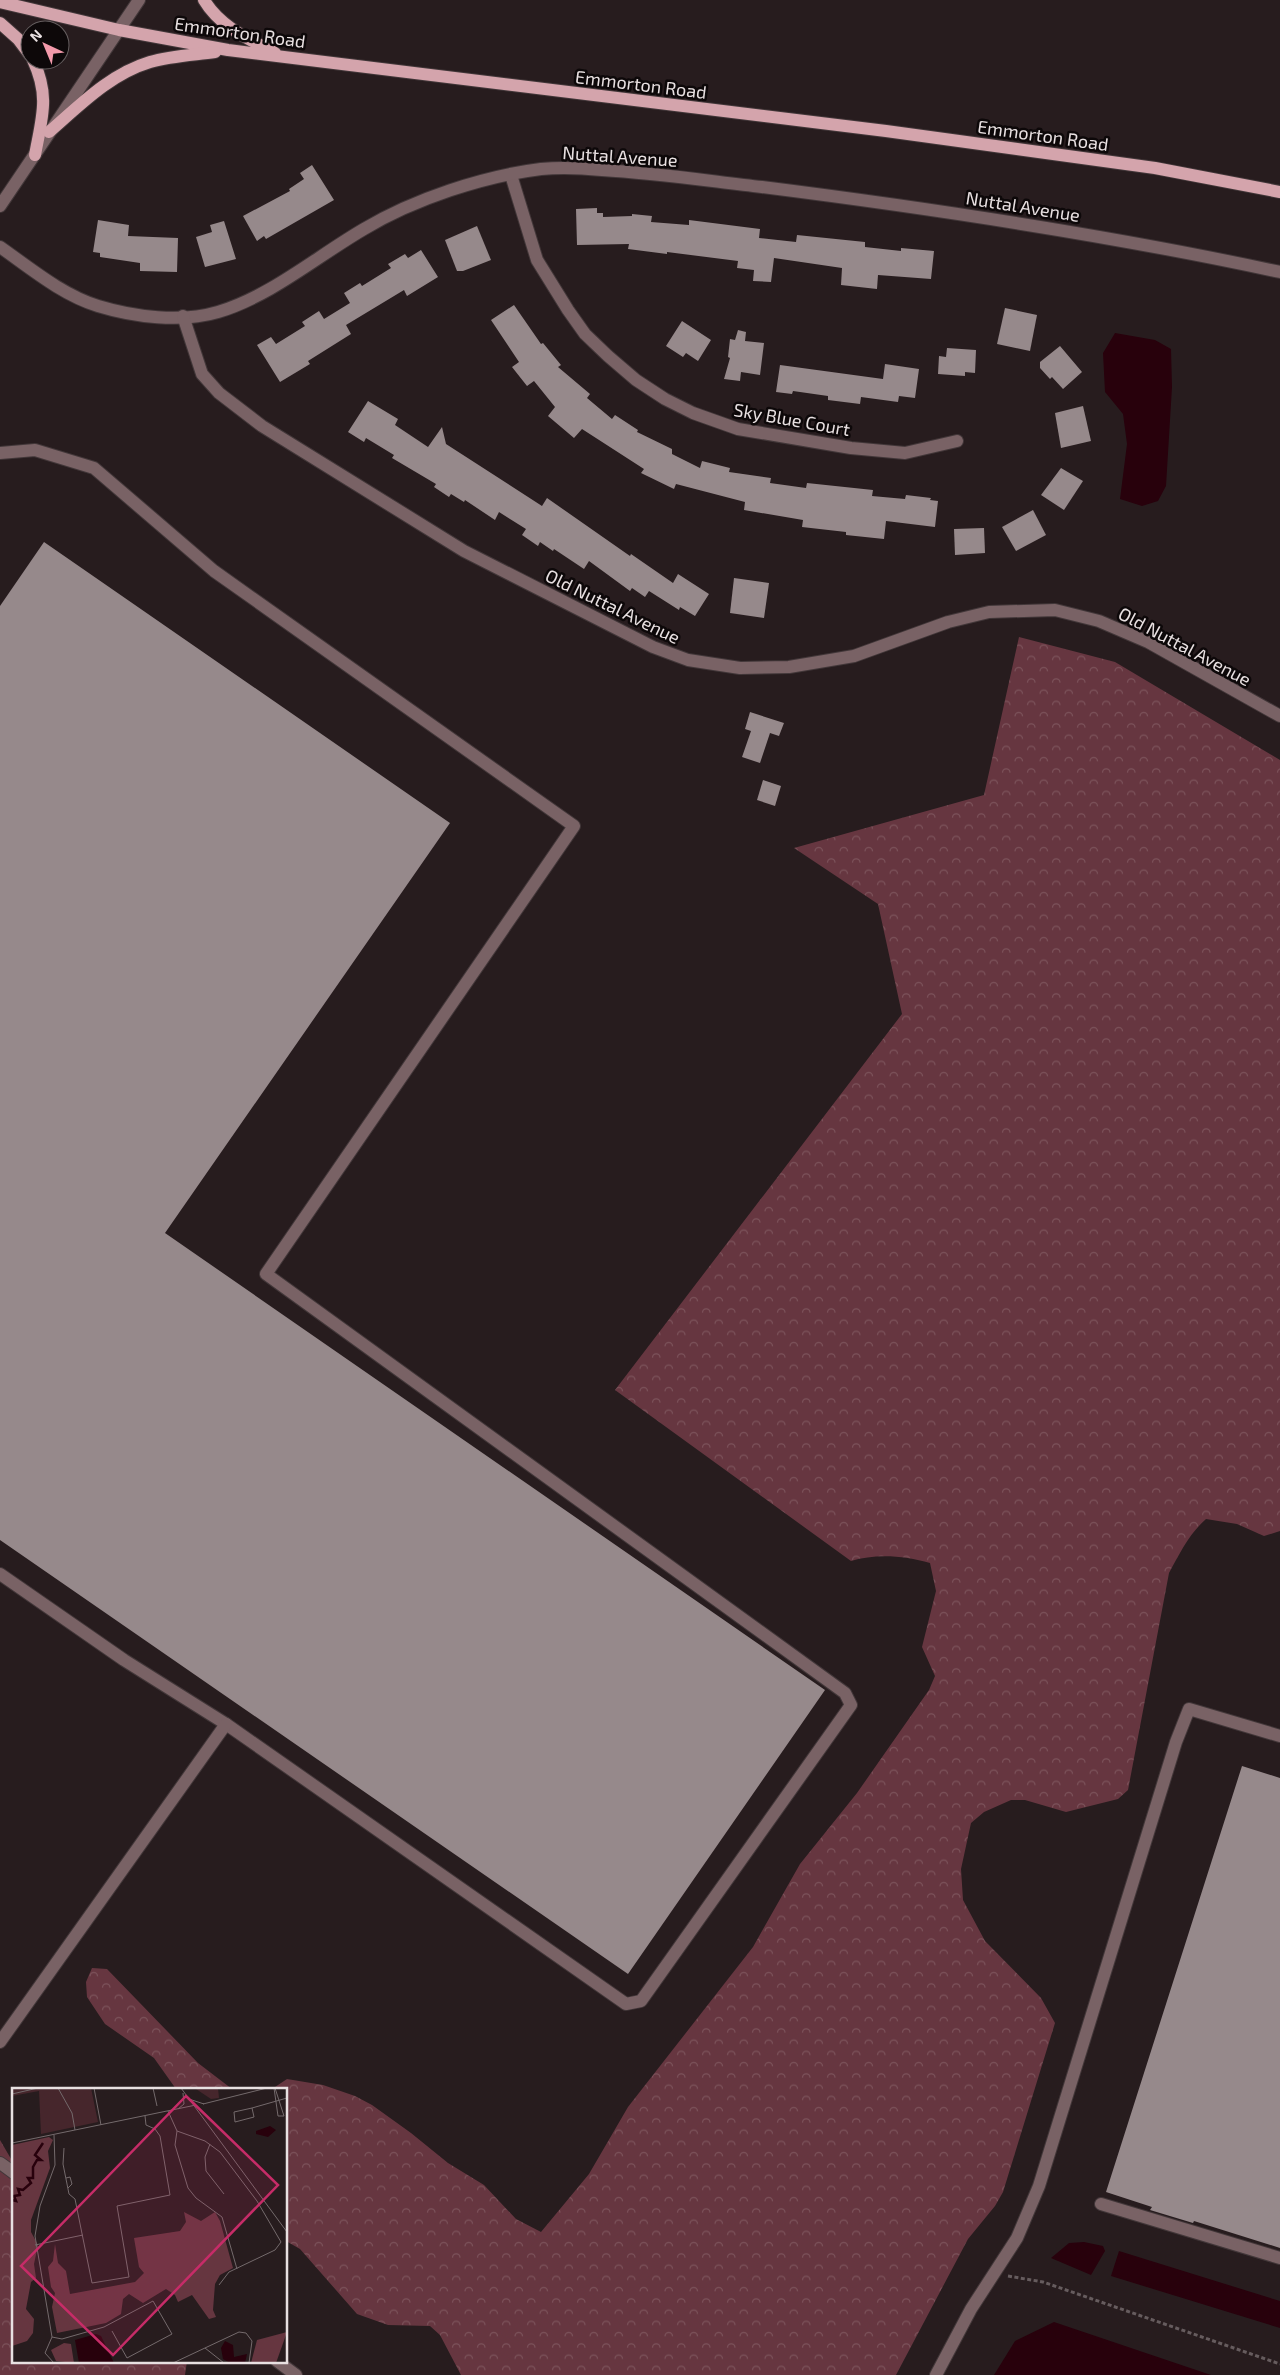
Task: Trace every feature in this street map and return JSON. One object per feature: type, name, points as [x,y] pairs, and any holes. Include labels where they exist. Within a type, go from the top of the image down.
[{"type":"main road","points":[[204,0],[224,23],[237,33],[282,57]]},
{"type":"main road","name":"Emmorton Road","points":[[0,2],[119,30],[228,50],[886,131],[1155,168],[1280,192]]},
{"type":"main road","points":[[0,23],[20,42]]},
{"type":"main road","points":[[50,132],[94,92],[133,68],[175,57],[228,50]]},
{"type":"main road","points":[[34,154],[45,95],[38,70]]},
{"type":"street","points":[[0,206],[139,0]]},
{"type":"street","name":"Nuttal Avenue","points":[[0,247],[58,287],[94,305],[126,313],[183,316],[217,312],[261,293],[365,228],[403,209],[453,191],[511,175],[543,169],[568,168],[637,172],[934,209],[1072,231],[1280,272]]},
{"type":"street","name":"Sky Blue Court","points":[[511,175],[537,260],[568,310],[585,334],[636,380],[664,399],[693,413],[738,429],[851,448],[905,453],[957,441]]},
{"type":"street","name":"Old Nuttal Avenue","points":[[183,316],[202,374],[219,393],[262,426],[464,551],[653,648],[688,660],[740,668],[790,667],[854,656],[948,622],[989,612],[1055,610],[1099,621],[1148,642],[1280,716]]},
{"type":"street","points":[[0,453],[35,450],[94,468],[214,571],[574,826],[266,1274],[845,1693],[851,1705],[641,2001],[626,2004],[226,1724],[124,1660],[0,1574]]},
{"type":"street","points":[[936,2375],[971,2309],[1017,2238],[1038,2186],[1173,1752],[1189,1709],[1280,1736]]},
{"type":"street","points":[[0,2042],[226,1724]]},
{"type":"street","points":[[0,2163],[12,2172]]},
{"type":"street","points":[[1101,2204],[1280,2258]]},
{"type":"street","points":[[278,2362],[296,2375]]},
{"type":"path","points":[[996,2271],[1010,2277],[1043,2282],[1280,2364]]},
{"type":"green space","points":[[1019,637],[1115,662],[1280,760],[1280,1531],[1264,1536],[1237,1524],[1206,1519],[1190,1537],[1181,1551],[1169,1573],[1128,1790],[1118,1799],[1066,1812],[1025,1800],[1011,1800],[984,1812],[971,1823],[961,1869],[963,1900],[985,1941],[1041,1998],[1055,2023],[1003,2192],[995,2206],[968,2239],[896,2375],[461,2375],[440,2335],[430,2326],[388,2325],[357,2314],[300,2249],[288,2242],[288,2088],[274,2088],[287,2079],[323,2085],[355,2096],[372,2105],[448,2163],[484,2185],[516,2219],[541,2232],[589,2174],[628,2107],[753,1947],[800,1864],[857,1793],[929,1690],[935,1676],[922,1647],[936,1591],[930,1563],[891,1556],[851,1561],[615,1390],[902,1014],[878,904],[794,848],[984,795]]},
{"type":"green space","points":[[92,1968],[107,1969],[198,2063],[231,2088],[175,2088],[154,2058],[105,2024],[87,1997],[86,1982]]},
{"type":"green space","points":[[0,2140],[12,2161],[12,2362],[187,2362],[185,2375],[0,2375]]},
{"type":"shaded area","points":[[1115,333],[1155,340],[1171,349],[1172,387],[1166,486],[1158,501],[1142,506],[1120,499],[1127,444],[1123,414],[1105,392],[1103,353]]},
{"type":"shaded area","points":[[1084,2242],[1103,2246],[1105,2251],[1091,2275],[1051,2258],[1069,2243]]},
{"type":"shaded area","points":[[1119,2251],[1280,2301],[1280,2328],[1111,2276]]},
{"type":"shaded area","points":[[1054,2322],[1211,2375],[994,2375],[1015,2341]]},
{"type":"building","points":[[312,165],[334,200],[266,239],[264,236],[257,241],[243,216],[290,191],[289,189],[304,179],[300,173]]},
{"type":"building","points":[[597,208],[597,213],[603,213],[603,217],[632,216],[632,214],[652,216],[651,222],[689,225],[689,220],[760,229],[759,238],[796,242],[797,235],[865,242],[865,247],[901,251],[901,248],[934,251],[931,279],[878,275],[877,289],[841,285],[842,268],[774,258],[771,282],[753,281],[754,270],[737,268],[738,261],[628,249],[629,244],[577,245],[576,209]]},
{"type":"building","points":[[98,220],[129,225],[128,236],[178,238],[177,272],[140,271],[140,263],[100,257],[100,253],[93,252]]},
{"type":"building","points":[[224,221],[236,259],[205,267],[196,237],[212,232],[210,225]]},
{"type":"building","points":[[477,226],[491,260],[463,271],[457,271],[445,240]]},
{"type":"building","points":[[421,250],[438,277],[407,296],[404,290],[346,325],[351,334],[308,361],[310,364],[280,382],[257,345],[271,337],[276,344],[305,326],[302,322],[319,311],[324,319],[350,303],[344,293],[360,283],[362,286],[391,268],[388,264],[405,254],[408,258]]},
{"type":"building","points":[[514,305],[541,344],[543,343],[561,365],[558,367],[590,394],[587,398],[612,419],[615,415],[638,430],[637,432],[672,449],[672,454],[700,468],[702,461],[730,468],[729,472],[771,478],[770,483],[806,488],[807,483],[873,490],[872,496],[905,499],[906,495],[931,498],[930,500],[938,501],[935,527],[886,521],[884,539],[846,535],[846,532],[802,527],[803,520],[744,510],[745,502],[676,484],[674,489],[641,473],[644,469],[582,429],[574,438],[548,416],[555,407],[534,381],[527,386],[512,367],[519,362],[491,320]]},
{"type":"building","points":[[1005,308],[1037,315],[1030,351],[997,344]]},
{"type":"building","points":[[682,321],[711,340],[698,361],[686,353],[683,357],[666,346]]},
{"type":"building","points":[[738,330],[746,332],[745,341],[764,343],[760,375],[741,372],[740,381],[724,379],[730,358],[728,357],[730,339],[735,340]]},
{"type":"building","points":[[1060,346],[1082,372],[1063,389],[1040,368],[1040,362]]},
{"type":"building","points":[[947,348],[976,350],[975,373],[965,372],[965,376],[938,374],[939,356],[946,357]]},
{"type":"building","points":[[885,364],[919,369],[915,398],[899,396],[898,402],[861,397],[860,404],[828,400],[828,396],[793,391],[792,394],[776,392],[780,365],[883,379]]},
{"type":"building","points":[[368,401],[398,419],[395,425],[428,447],[442,427],[446,444],[542,506],[547,498],[630,556],[631,554],[673,583],[678,574],[709,594],[695,616],[680,607],[679,610],[649,591],[645,597],[632,588],[630,591],[589,561],[584,569],[540,542],[538,546],[522,535],[526,529],[499,512],[495,520],[465,500],[464,502],[451,494],[449,497],[434,487],[436,484],[392,458],[394,455],[366,438],[364,442],[348,432]]},
{"type":"building","points":[[1083,406],[1091,441],[1061,448],[1055,413]]},
{"type":"building","points":[[1061,468],[1083,481],[1064,510],[1041,495]]},
{"type":"building","points":[[1033,510],[1046,535],[1016,551],[1002,527]]},
{"type":"building","points":[[984,528],[985,553],[955,555],[954,529]]},
{"type":"building","points":[[44,542],[450,823],[165,1233],[825,1690],[628,1974],[0,1540],[0,606]]},
{"type":"building","points":[[734,578],[769,583],[764,618],[730,613]]},
{"type":"building","points":[[750,712],[784,723],[779,736],[770,733],[760,763],[742,757],[751,731],[745,729]]},
{"type":"building","points":[[763,780],[781,786],[775,806],[757,800]]},
{"type":"building","points":[[1242,1766],[1280,1778],[1280,2248],[1194,2221],[1193,2223],[1150,2210],[1152,2207],[1106,2192]]}]
